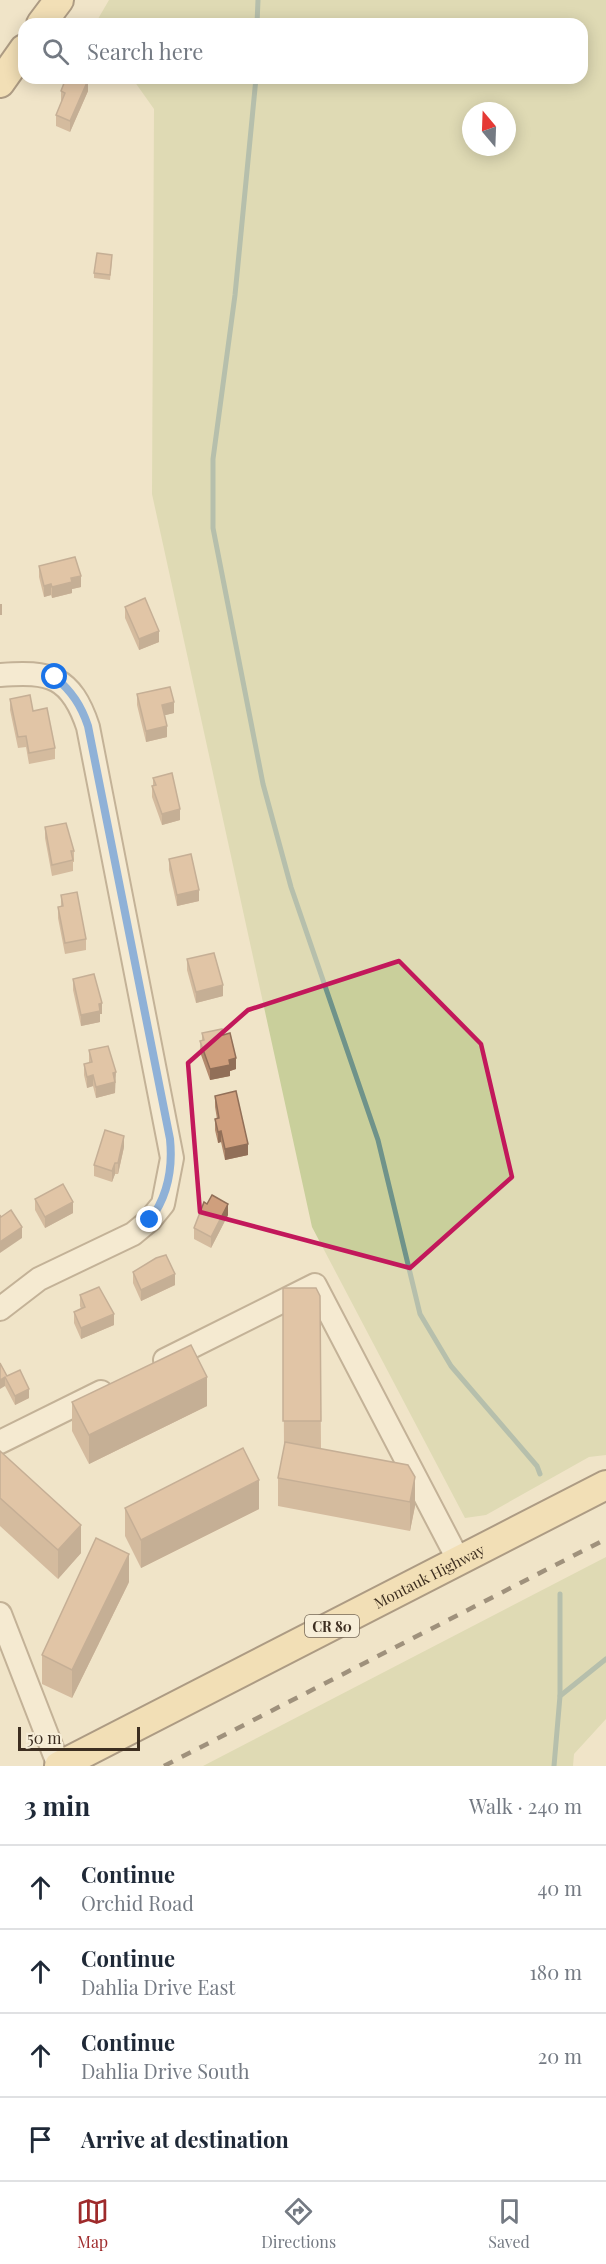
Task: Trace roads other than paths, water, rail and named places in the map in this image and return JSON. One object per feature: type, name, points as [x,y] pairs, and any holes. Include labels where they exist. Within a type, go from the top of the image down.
[{"type":"main road","points":[[45,18],[58,0]]},
{"type":"main road","points":[[0,83],[18,58]]},
{"type":"main road","name":"Montauk Highway","points":[[59,1766],[606,1485]]},
{"type":"street","points":[[0,675],[30,673],[55,677],[71,691],[82,707],[88,726],[172,1158],[162,1204],[141,1227],[39,1279],[0,1309]]},
{"type":"street","points":[[147,1369],[315,1285],[459,1561]]},
{"type":"street","points":[[0,1442],[116,1384]]},
{"type":"street","points":[[0,1614],[59,1766]]},
{"type":"waterway","points":[[257,18],[258,0]]},
{"type":"waterway","points":[[255,84],[235,295],[213,459],[213,528],[263,784],[291,887],[378,1140],[420,1314],[451,1366],[537,1466],[540,1474]]},
{"type":"waterway","points":[[560,1594],[560,1696]]},
{"type":"waterway","points":[[554,1766],[560,1696],[606,1659]]},
{"type":"railway","points":[[164,1766],[606,1539]]}]
